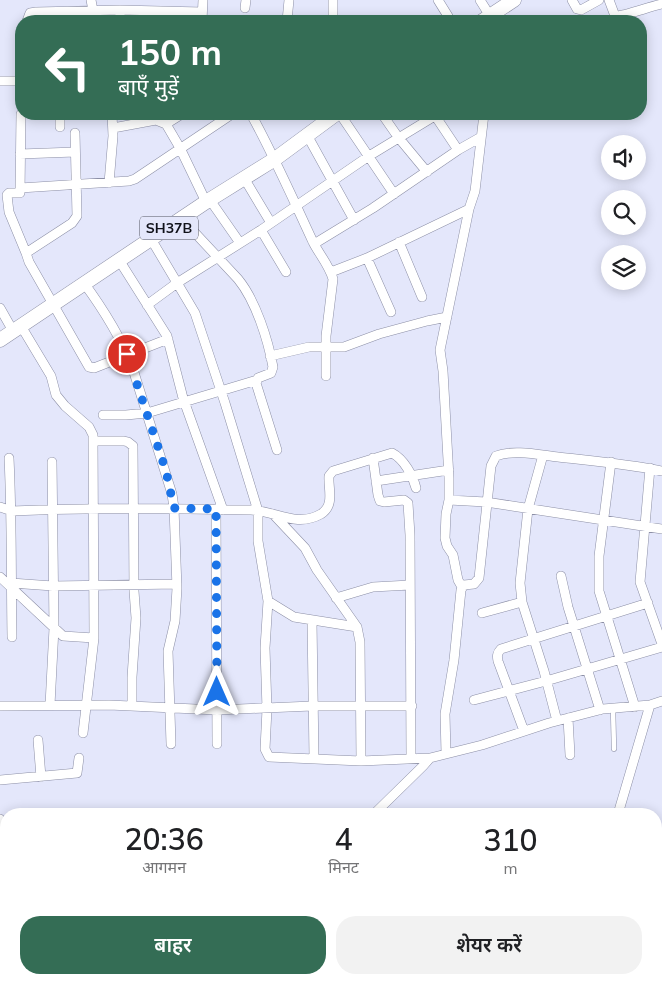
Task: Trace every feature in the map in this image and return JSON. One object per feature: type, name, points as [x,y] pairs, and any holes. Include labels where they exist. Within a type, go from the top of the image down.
[{"type":"main road","points":[[495,15],[514,0]]},
{"type":"main road","name":"SH37B","points":[[0,340],[208,201],[275,159],[328,120]]},
{"type":"street","points":[[91,0],[94,15]]},
{"type":"street","points":[[202,15],[203,0]]},
{"type":"street","points":[[288,15],[289,0]]},
{"type":"street","points":[[333,15],[334,0]]},
{"type":"street","points":[[438,0],[447,15]]},
{"type":"street","points":[[480,0],[489,15]]},
{"type":"street","points":[[572,0],[577,9],[581,10],[599,0]]},
{"type":"street","points":[[609,0],[615,15]]},
{"type":"street","points":[[621,15],[662,4]]},
{"type":"street","points":[[120,10],[120,15]]},
{"type":"street","points":[[76,15],[120,10],[179,15]]},
{"type":"street","points":[[28,15],[32,12],[52,15]]},
{"type":"street","points":[[0,82],[15,81]]},
{"type":"street","points":[[21,120],[20,193],[9,193],[7,195],[8,212],[29,262],[89,367],[94,368],[168,339]]},
{"type":"street","points":[[60,120],[60,127]]},
{"type":"street","points":[[109,183],[112,120]]},
{"type":"street","points":[[113,128],[144,120]]},
{"type":"street","points":[[160,120],[166,124],[208,201],[240,243]]},
{"type":"street","points":[[166,124],[172,120]]},
{"type":"street","points":[[20,188],[109,183],[135,179],[223,120]]},
{"type":"street","points":[[254,120],[275,159],[314,244],[331,272],[333,285],[326,348],[326,376]]},
{"type":"street","points":[[344,120],[394,194]]},
{"type":"street","points":[[386,120],[427,172]]},
{"type":"street","points":[[147,305],[177,283],[261,230],[369,156],[426,120]]},
{"type":"street","points":[[440,120],[458,150]]},
{"type":"street","points":[[446,753],[445,714],[454,660],[462,587],[458,580],[453,555],[447,546],[445,538],[446,514],[449,500],[443,371],[440,350],[474,191],[483,120]]},
{"type":"street","points":[[26,253],[75,220],[77,214],[75,134]]},
{"type":"street","points":[[308,135],[354,220]]},
{"type":"street","points":[[314,244],[481,137]]},
{"type":"street","points":[[20,154],[76,152]]},
{"type":"street","points":[[244,178],[271,223]]},
{"type":"street","points":[[331,272],[367,258],[469,209]]},
{"type":"street","points":[[103,415],[147,413],[256,380],[272,371],[270,356],[245,288],[182,219]]},
{"type":"street","points":[[261,230],[286,272]]},
{"type":"street","points":[[151,239],[195,313],[258,511],[258,541],[268,601],[265,648],[267,709],[264,749],[269,757],[361,761],[430,758],[482,745],[556,721],[600,710],[650,705],[662,701]]},
{"type":"street","points":[[399,242],[422,297]]},
{"type":"street","points":[[367,258],[391,312]]},
{"type":"street","points":[[119,260],[168,339],[184,402],[220,509],[217,744]]},
{"type":"street","points":[[84,283],[103,309],[127,354],[166,471],[174,508],[177,584],[175,621],[168,651],[170,744]]},
{"type":"street","points":[[0,308],[51,376],[56,395],[65,406],[89,427],[92,435],[94,638],[82,733]]},
{"type":"street","points":[[270,356],[310,347],[344,347],[379,334],[427,320],[447,317]]},
{"type":"street","points":[[256,380],[277,450]]},
{"type":"street","points":[[93,441],[124,441],[134,446],[134,584],[136,618],[132,706]]},
{"type":"street","points":[[462,587],[474,584],[479,578],[491,466],[496,456],[510,453],[543,455],[610,462],[662,471]]},
{"type":"street","points":[[0,508],[12,511],[52,509],[220,509],[258,511],[286,519],[308,519],[321,513],[330,502],[330,473],[389,454],[395,454],[413,476],[416,488]]},
{"type":"street","points":[[543,455],[528,509],[520,572],[522,602],[556,721]]},
{"type":"street","points":[[9,458],[12,511],[10,584],[12,638]]},
{"type":"street","points":[[373,458],[378,494],[382,502],[404,500],[408,503],[412,706],[411,758]]},
{"type":"street","points":[[50,705],[54,628],[52,462]]},
{"type":"street","points":[[610,462],[602,520],[598,582],[599,591],[635,707]]},
{"type":"street","points":[[474,700],[546,681],[662,646],[640,582],[650,468]]},
{"type":"street","points":[[376,481],[448,470]]},
{"type":"street","points":[[449,500],[486,502],[662,529]]},
{"type":"street","points":[[273,514],[305,548],[336,598],[357,626],[360,642],[361,761]]},
{"type":"street","points":[[0,576],[54,628],[66,637],[94,638]]},
{"type":"street","points":[[561,576],[600,710]]},
{"type":"street","points":[[10,584],[94,586],[177,584]]},
{"type":"street","points":[[336,598],[373,587],[410,586]]},
{"type":"street","points":[[268,601],[294,617],[357,626]]},
{"type":"street","points":[[482,613],[522,602]]},
{"type":"street","points":[[524,731],[497,656],[498,652],[502,649],[648,603]]},
{"type":"street","points":[[312,621],[314,758]]},
{"type":"street","points":[[0,706],[87,705],[217,710],[312,706],[412,706]]},
{"type":"street","points":[[620,808],[650,705]]},
{"type":"street","points":[[568,718],[570,755]]},
{"type":"street","points":[[38,740],[41,777]]},
{"type":"street","points":[[0,780],[77,773],[79,758]]},
{"type":"street","points":[[380,808],[430,758]]},
{"type":"lane","points":[[613,708],[614,749]]},
{"type":"route","points":[[127,354],[166,471],[174,508],[216,509],[218,581],[217,692]]}]
